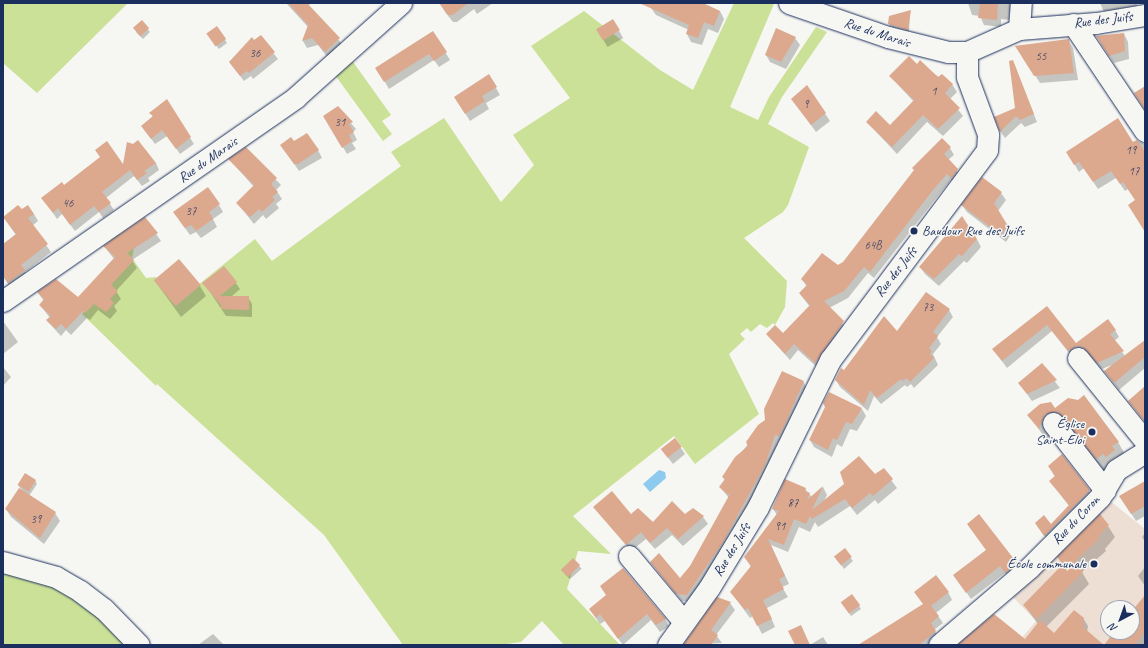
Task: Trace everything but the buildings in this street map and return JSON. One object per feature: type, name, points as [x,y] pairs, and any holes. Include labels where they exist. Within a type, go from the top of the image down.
[{"type":"street","name":"Rue du Marais","points":[[3,301],[296,97],[401,3]]},
{"type":"street","name":"Rue du Marais","points":[[789,3],[925,48],[948,52],[967,52]]},
{"type":"street","points":[[1019,29],[1021,3]]},
{"type":"street","name":"Rue des Juifs","points":[[668,645],[709,588],[758,507],[830,360],[987,150],[988,134],[967,77],[967,52],[1019,29],[1096,23],[1145,15]]},
{"type":"street","points":[[1073,24],[1145,131]]},
{"type":"street","points":[[1078,358],[1145,441]]},
{"type":"street","points":[[1053,423],[1105,490]]},
{"type":"street","name":"Rue du Coron","points":[[939,645],[1029,568],[1105,490],[1116,470],[1145,452]]},
{"type":"street","points":[[629,556],[684,622]]},
{"type":"street","points":[[3,562],[56,577],[80,591],[104,608],[139,645]]},
{"type":"shaded area","name":"École communale","points":[[1109,500],[1145,529],[1145,645],[1028,645],[1021,639],[1036,621],[1011,595]]},
{"type":"green space","points":[[3,3],[128,3],[37,93],[3,63]]},
{"type":"green space","points":[[734,3],[774,4],[730,107],[758,120],[769,97],[816,27],[827,32],[782,97],[768,124],[809,147],[788,205],[783,212],[744,238],[787,281],[785,307],[775,325],[773,323],[767,328],[760,324],[751,332],[747,328],[740,334],[745,339],[729,354],[759,414],[695,464],[674,436],[573,516],[611,554],[578,551],[567,589],[620,645],[564,645],[542,621],[521,642],[498,645],[403,645],[324,535],[157,384],[156,386],[82,314],[132,258],[146,278],[156,277],[177,302],[255,239],[272,261],[401,166],[391,152],[444,118],[501,202],[534,165],[513,135],[570,98],[531,46],[584,11],[660,70],[693,90]]},
{"type":"green space","points":[[351,59],[391,115],[382,121],[392,134],[383,141],[335,75]]},
{"type":"green space","points":[[120,234],[134,248],[132,258],[110,239]]},
{"type":"green space","points":[[3,566],[52,581],[132,645],[3,645]]},
{"type":"water","points":[[659,470],[665,472],[666,478],[650,492],[643,484]]},
{"type":"place","name":"Baudour Rue des Juifs","points":[[914,231]]},
{"type":"place","name":"Église Saint-Eloi","points":[[1092,432]]},
{"type":"place","name":"École communale","points":[[1094,564]]}]
